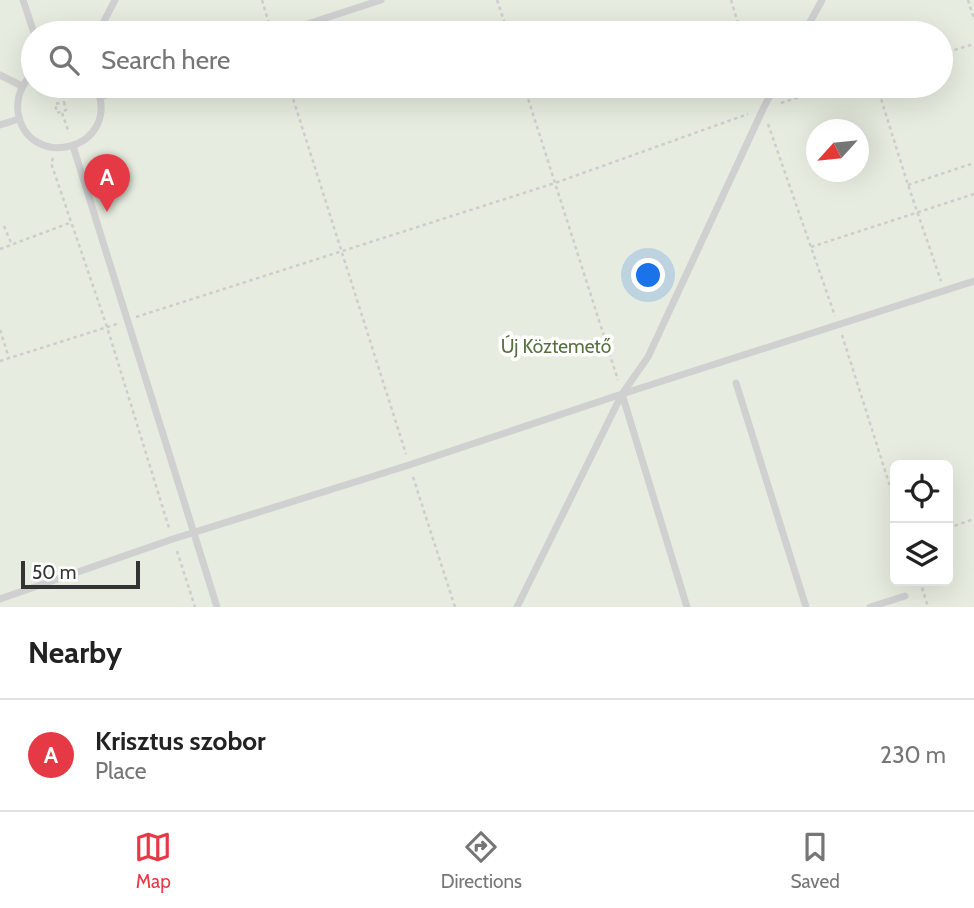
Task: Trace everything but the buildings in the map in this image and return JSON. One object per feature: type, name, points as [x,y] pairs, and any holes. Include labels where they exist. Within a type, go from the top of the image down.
[{"type":"lane","points":[[23,0],[30,21]]},
{"type":"lane","points":[[105,21],[115,0]]},
{"type":"lane","points":[[317,21],[381,0]]},
{"type":"lane","points":[[811,21],[822,0]]},
{"type":"lane","points":[[0,75],[21,86]]},
{"type":"lane","points":[[21,89],[17,102],[19,119],[28,134],[40,143],[56,148],[73,146],[88,138],[102,113],[101,98]]},
{"type":"lane","points":[[517,607],[622,394],[648,357],[769,98]]},
{"type":"lane","points":[[0,125],[19,119]]},
{"type":"lane","points":[[73,146],[217,607]]},
{"type":"lane","points":[[0,599],[173,539],[409,466],[622,394],[974,281]]},
{"type":"lane","points":[[736,383],[806,607]]},
{"type":"lane","points":[[622,394],[687,607]]},
{"type":"lane","points":[[870,607],[905,596]]},
{"type":"path","points":[[262,0],[268,21]]},
{"type":"path","points":[[498,0],[504,21]]},
{"type":"path","points":[[731,0],[737,21]]},
{"type":"path","points":[[968,0],[974,19]]},
{"type":"path","points":[[953,50],[974,44]]},
{"type":"path","points":[[293,98],[455,607]]},
{"type":"path","points":[[528,98],[622,394]]},
{"type":"path","points":[[760,98],[839,325],[890,486]]},
{"type":"path","points":[[0,361],[555,183],[796,98]]},
{"type":"path","points":[[881,98],[945,290]]},
{"type":"path","points":[[62,112],[67,128]]},
{"type":"path","points":[[56,148],[51,163],[107,327],[195,607]]},
{"type":"path","points":[[908,185],[974,163]]},
{"type":"path","points":[[811,247],[974,194]]},
{"type":"path","points":[[0,249],[72,222]]},
{"type":"path","points":[[4,226],[12,245]]},
{"type":"path","points":[[0,330],[9,358]]},
{"type":"path","points":[[953,526],[974,519]]},
{"type":"path","points":[[922,586],[928,607]]},
{"type":"green space","name":"Új Köztemető","points":[[0,0],[974,0],[974,607],[0,607]]},
{"type":"place","name":"Krisztus szobor","points":[[107,212]]}]
